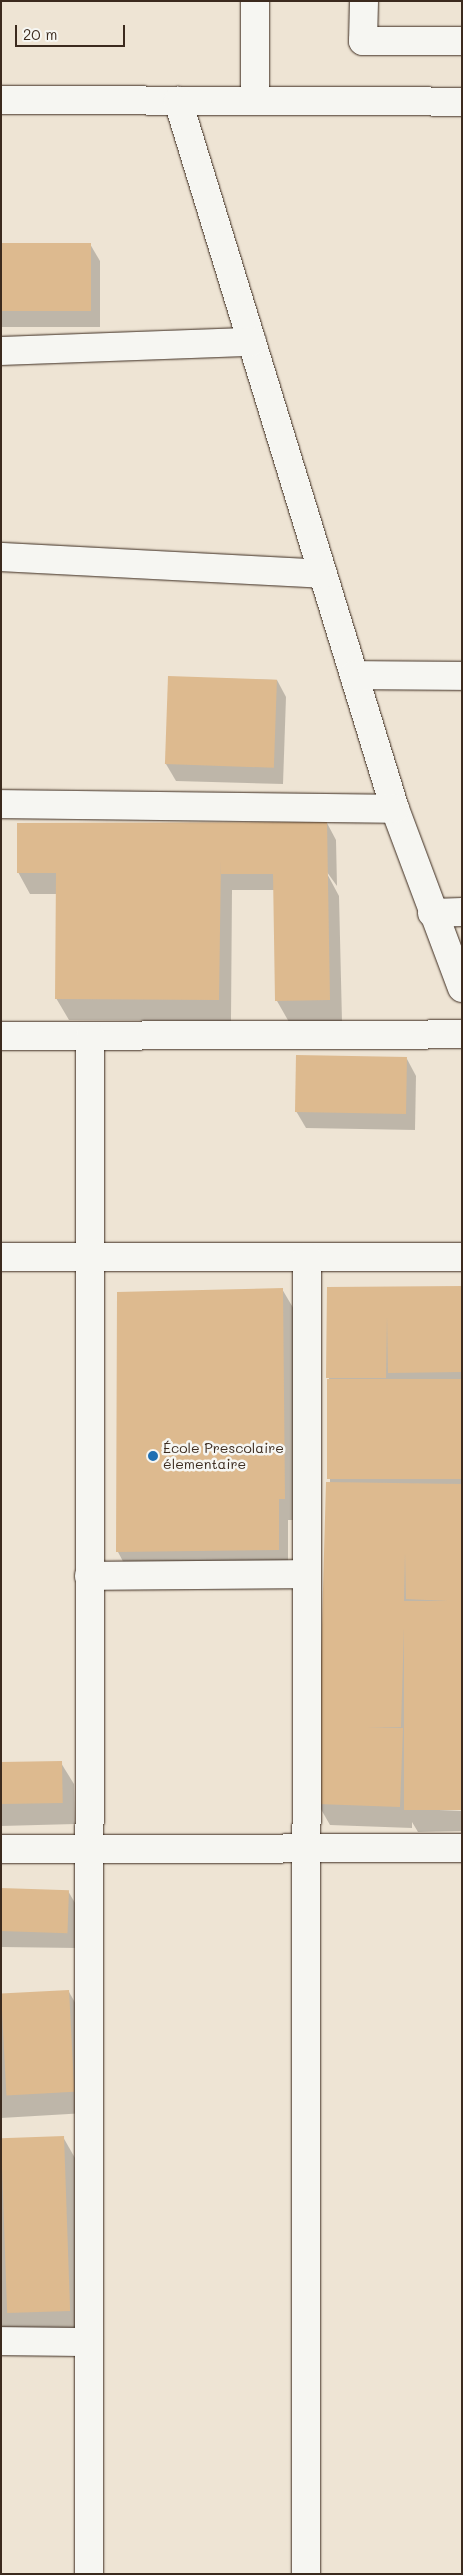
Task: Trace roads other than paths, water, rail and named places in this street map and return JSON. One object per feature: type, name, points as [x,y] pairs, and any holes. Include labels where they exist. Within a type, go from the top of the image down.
[{"type":"street","points":[[255,1],[255,101]]},
{"type":"street","points":[[364,1],[363,41],[462,41]]},
{"type":"street","points":[[1,100],[462,102]]},
{"type":"street","points":[[178,101],[395,809],[432,913],[462,988]]},
{"type":"street","points":[[1,351],[252,342]]},
{"type":"street","points":[[1,557],[323,574]]},
{"type":"street","points":[[354,676],[462,676]]},
{"type":"street","points":[[1,804],[395,809]]},
{"type":"street","points":[[432,913],[462,912]]},
{"type":"street","points":[[1,1036],[462,1034]]},
{"type":"street","points":[[89,2574],[90,1036]]},
{"type":"street","points":[[1,1257],[462,1257]]},
{"type":"street","points":[[306,2574],[307,1257]]},
{"type":"street","points":[[89,1576],[306,1574]]},
{"type":"street","points":[[1,1849],[462,1848]]},
{"type":"street","points":[[1,2341],[89,2342]]},
{"type":"place","name":"École Prescolaire élementaire","points":[[153,1456]]}]
